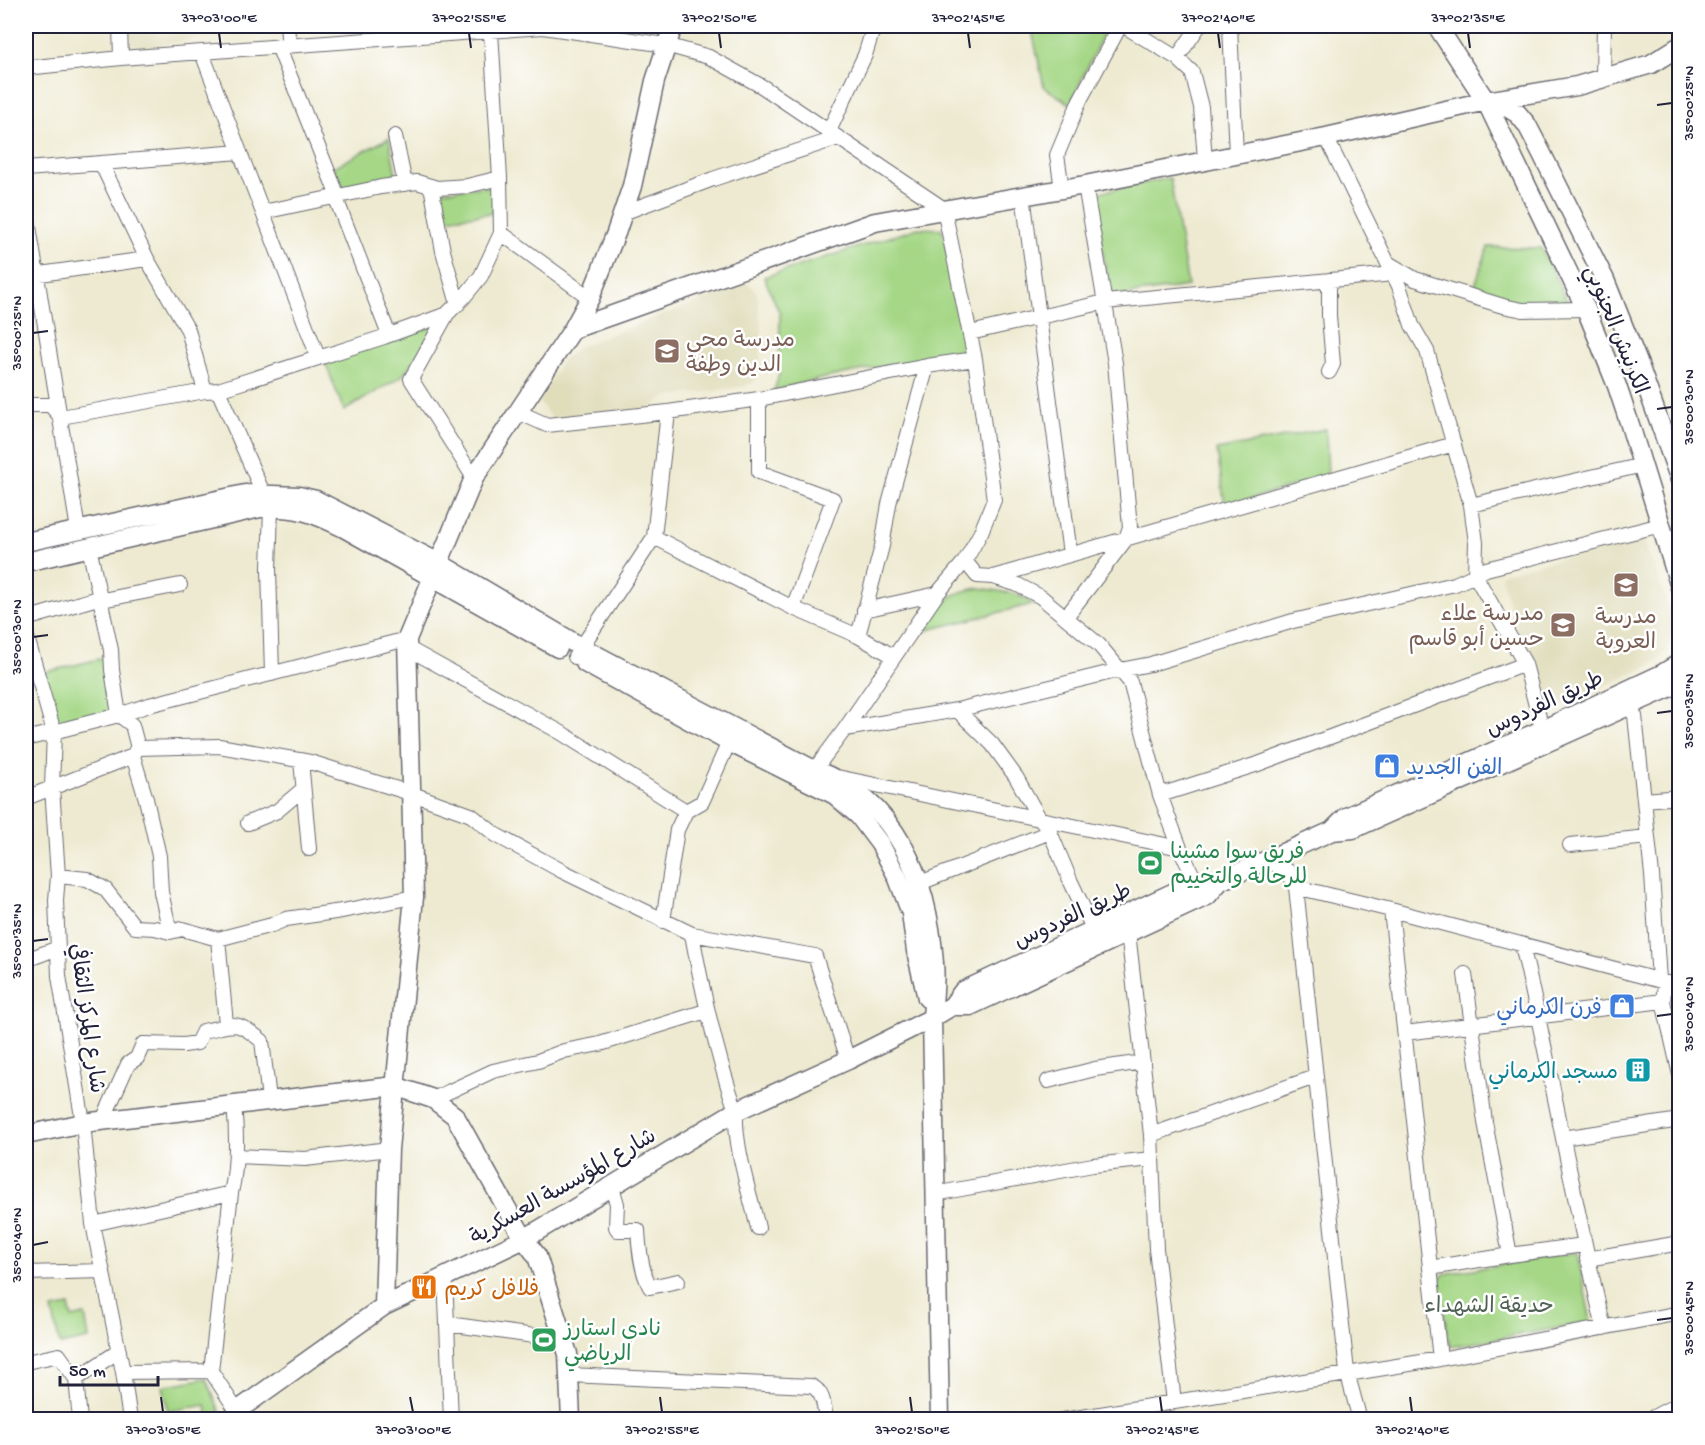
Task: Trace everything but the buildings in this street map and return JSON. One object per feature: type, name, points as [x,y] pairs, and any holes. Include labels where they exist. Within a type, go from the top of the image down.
[{"type":"street","points":[[120,26],[121,58]]},
{"type":"street","points":[[287,26],[283,46],[335,189],[335,196],[389,335]]},
{"type":"street","points":[[384,1306],[389,1149],[414,897],[408,644],[474,478],[573,329],[590,298],[632,186],[655,81],[673,26]]},
{"type":"street","points":[[623,213],[833,135],[874,26]]},
{"type":"street","points":[[1062,189],[1058,155],[1080,100],[1122,26],[1177,58],[1192,72],[1200,107],[1205,160]]},
{"type":"street","points":[[1177,58],[1199,26]]},
{"type":"street","points":[[1230,26],[1236,154]]},
{"type":"street","name":"الكرنيش الجنوبي","points":[[1437,26],[1486,101],[1586,309],[1617,386],[1680,587]]},
{"type":"street","points":[[1603,78],[1604,26]]},
{"type":"street","points":[[26,68],[121,58],[283,46],[390,32],[543,27],[666,45],[709,57],[763,87],[944,209],[975,359],[994,500],[981,532],[964,561],[937,594],[893,656],[817,775]]},
{"type":"street","points":[[474,478],[411,379],[447,314],[481,276],[501,232],[500,178],[489,29]]},
{"type":"street","points":[[573,329],[875,222],[1085,185],[1486,101],[1577,86],[1651,64],[1680,46]]},
{"type":"street","points":[[202,53],[318,357]]},
{"type":"street","name":"الكرنيش الجنوبي","points":[[1486,101],[1505,106],[1518,114],[1527,125],[1605,280],[1639,365],[1680,480]]},
{"type":"street","points":[[395,136],[405,184]]},
{"type":"street","points":[[1326,136],[1390,268],[1412,325],[1427,351],[1471,504],[1476,543],[1475,575],[1525,663],[1544,737]]},
{"type":"street","points":[[26,169],[240,152]]},
{"type":"street","points":[[101,163],[147,259],[188,330],[212,390],[267,500],[272,674]]},
{"type":"street","points":[[263,212],[335,196],[417,182],[437,188],[467,186],[500,178]]},
{"type":"street","points":[[1066,617],[1126,539],[1130,527],[1115,363],[1085,185]]},
{"type":"street","points":[[431,186],[443,251],[458,304]]},
{"type":"street","points":[[1023,195],[1070,554]]},
{"type":"street","points":[[26,208],[31,275],[61,417],[78,530]]},
{"type":"street","points":[[501,232],[590,298]]},
{"type":"street","points":[[31,275],[147,259]]},
{"type":"street","points":[[970,333],[1105,302],[1329,279],[1390,268],[1415,279],[1503,306],[1523,310],[1586,309]]},
{"type":"street","points":[[1329,279],[1333,364],[1329,372]]},
{"type":"street","points":[[61,417],[212,390],[389,335],[447,314]]},
{"type":"street","points":[[518,412],[547,425],[668,412],[759,399],[927,366],[975,359]]},
{"type":"street","points":[[858,636],[882,546],[892,495],[927,366]]},
{"type":"street","points":[[759,399],[759,472],[833,499],[793,608]]},
{"type":"street","points":[[26,405],[50,405],[61,417]]},
{"type":"street","points":[[578,652],[654,537],[668,412]]},
{"type":"street","points":[[993,577],[1454,444]]},
{"type":"street","points":[[1471,504],[1642,465]]},
{"type":"street","points":[[26,542],[245,494],[316,514],[436,570],[729,742],[817,775],[1180,848]]},
{"type":"street","points":[[26,562],[226,515],[267,500]]},
{"type":"street","points":[[845,729],[957,710],[1151,664],[1293,621],[1455,584],[1485,569],[1661,525]]},
{"type":"street","points":[[654,537],[793,608],[858,636],[893,656]]},
{"type":"street","points":[[89,547],[102,598],[119,715],[132,725],[135,752],[159,856],[161,892],[170,932]]},
{"type":"street","points":[[964,561],[977,576],[993,577],[1016,584],[1041,597],[1099,645],[1130,682],[1160,795],[1199,890]]},
{"type":"street","points":[[26,620],[102,598],[180,585]]},
{"type":"street","points":[[864,610],[937,594]]},
{"type":"street","name":"شارع المركز الثقافي","points":[[26,634],[54,732],[52,787],[58,876],[56,900],[61,987],[83,1123],[93,1224],[123,1372],[130,1419]]},
{"type":"street","points":[[26,740],[149,705],[272,674],[408,644],[560,732],[686,811]]},
{"type":"street","points":[[578,652],[868,801],[885,820],[912,863],[920,883],[934,965],[932,1018],[934,1194],[940,1419]]},
{"type":"street","points":[[1160,795],[1258,764],[1525,663]]},
{"type":"street","name":"طريق الفردوس","points":[[1199,890],[1208,896],[1220,881],[1332,831],[1353,829],[1544,737],[1680,663]]},
{"type":"street","name":"طريق الفردوس","points":[[1544,737],[1629,706],[1680,683]]},
{"type":"street","points":[[1629,706],[1635,716],[1663,1001],[1680,1075]]},
{"type":"street","points":[[957,710],[992,744],[1016,777],[1039,818],[1050,832],[1097,937]]},
{"type":"street","points":[[663,921],[677,830],[686,811],[702,802],[729,742]]},
{"type":"street","points":[[26,798],[135,752],[219,746],[301,760],[410,793],[471,815],[496,835],[562,871],[692,934],[815,956],[848,1060]]},
{"type":"street","points":[[301,760],[309,849]]},
{"type":"street","points":[[817,775],[835,795],[860,816],[880,844],[897,876],[911,913],[916,951],[932,1018]]},
{"type":"street","points":[[248,823],[277,811],[303,789]]},
{"type":"street","points":[[1644,800],[1680,797]]},
{"type":"street","points":[[920,883],[1050,832]]},
{"type":"street","points":[[1570,844],[1648,837]]},
{"type":"street","points":[[1260,864],[1274,864],[1288,871],[1296,887],[1347,1372],[1360,1419]]},
{"type":"street","points":[[58,876],[87,879],[105,889],[135,927],[155,928],[170,932],[183,929],[218,939],[272,925],[286,919],[414,897]]},
{"type":"street","points":[[1296,887],[1680,986]]},
{"type":"street","name":"طريق الفردوس","points":[[1097,937],[1128,932],[1199,890]]},
{"type":"street","name":"طريق الفردوس","points":[[932,1018],[952,1006],[970,1006],[1097,937],[1199,890]]},
{"type":"street","points":[[1391,910],[1440,1359]]},
{"type":"street","points":[[1128,932],[1150,1135],[1156,1249],[1174,1402]]},
{"type":"street","points":[[692,934],[706,1011],[718,1060],[736,1112],[735,1120],[742,1161],[758,1228]]},
{"type":"street","points":[[218,939],[226,1024]]},
{"type":"street","points":[[1522,945],[1539,1017],[1584,1245],[1604,1328]]},
{"type":"street","points":[[26,960],[58,948]]},
{"type":"street","points":[[1465,974],[1485,1122],[1510,1255]]},
{"type":"street","points":[[1404,1034],[1663,1001]]},
{"type":"street","points":[[433,1099],[493,1071],[538,1061],[564,1051],[600,1044],[706,1011]]},
{"type":"street","name":"شارع المؤسسة العسكرية","points":[[236,1415],[384,1306],[524,1239],[736,1112],[932,1018]]},
{"type":"street","points":[[103,1120],[128,1064],[137,1058],[144,1044],[197,1043],[203,1031],[226,1024],[240,1025],[262,1041],[269,1099]]},
{"type":"street","points":[[1048,1081],[1095,1069],[1143,1062]]},
{"type":"street","points":[[1150,1135],[1315,1077]]},
{"type":"street","points":[[26,1136],[103,1120],[395,1086],[433,1099],[455,1116],[524,1239],[537,1256],[568,1354],[571,1419]]},
{"type":"street","points":[[234,1104],[236,1173],[231,1193],[211,1371],[236,1415]]},
{"type":"street","points":[[1563,1138],[1680,1120]]},
{"type":"street","points":[[237,1156],[305,1159],[389,1149]]},
{"type":"street","points":[[934,1194],[1093,1165],[1152,1160]]},
{"type":"street","points":[[612,1186],[617,1204],[616,1227],[618,1230],[638,1230],[646,1281],[650,1287],[678,1281]]},
{"type":"street","points":[[93,1224],[231,1193]]},
{"type":"street","points":[[1587,1259],[1680,1243]]},
{"type":"street","points":[[1431,1268],[1584,1245]]},
{"type":"street","points":[[26,1272],[103,1271]]},
{"type":"street","points":[[445,1276],[451,1419]]},
{"type":"street","points":[[1062,1419],[1440,1359],[1680,1313]]},
{"type":"street","points":[[448,1324],[563,1340]]},
{"type":"street","points":[[76,1379],[119,1351]]},
{"type":"street","points":[[26,1362],[59,1355],[76,1379],[80,1419]]},
{"type":"street","points":[[123,1372],[211,1371]]},
{"type":"street","points":[[569,1375],[811,1386],[821,1393],[826,1419]]},
{"type":"street","points":[[1648,1419],[1680,1403]]},
{"type":"shaded area","points":[[130,26],[265,26],[131,51]]},
{"type":"shaded area","name":"مدرسة محي الدين وطفة","points":[[747,283],[755,290],[758,299],[762,334],[759,374],[753,383],[743,387],[665,397],[652,407],[553,420],[539,402],[561,361],[578,347]]},
{"type":"shaded area","name":"مدرسة علاء حسين أبو قاسم","points":[[1643,538],[1672,615],[1674,634],[1668,649],[1650,666],[1542,713],[1501,578],[1503,573]]},
{"type":"green space","points":[[1031,26],[1095,26],[1104,32],[1070,104],[1044,87]]},
{"type":"green space","points":[[389,138],[397,180],[341,189],[332,168]]},
{"type":"green space","points":[[1170,178],[1188,286],[1109,297],[1095,193]]},
{"type":"green space","points":[[495,186],[493,213],[444,219],[439,191]]},
{"type":"green space","points":[[918,228],[942,229],[971,356],[872,369],[822,378],[774,391],[779,375],[780,314],[764,277]]},
{"type":"green space","points":[[1488,247],[1541,248],[1570,307],[1522,308],[1472,294]]},
{"type":"green space","points":[[436,325],[415,360],[401,377],[344,411],[325,362]]},
{"type":"green space","points":[[1326,429],[1328,476],[1225,506],[1217,450]]},
{"type":"green space","points":[[980,588],[1016,594],[1033,604],[920,632],[944,602],[959,593]]},
{"type":"green space","points":[[104,658],[116,714],[54,728],[41,673]]},
{"type":"green space","name":"حديقة الشهداء","points":[[1577,1252],[1591,1322],[1450,1347],[1438,1281],[1444,1274]]},
{"type":"green space","points":[[69,1306],[72,1318],[85,1315],[89,1339],[60,1345],[52,1309]]},
{"type":"green space","points":[[206,1378],[223,1419],[208,1419],[206,1405],[168,1411],[163,1386]]},
{"type":"place","name":"مدرسة محي الدين وطفة","points":[[667,351]]},
{"type":"place","name":"مدرسة العروبة","points":[[1626,585]]},
{"type":"place","name":"مدرسة علاء حسين أبو قاسم","points":[[1563,625]]},
{"type":"place","name":"الفن الجديد","points":[[1387,766]]},
{"type":"place","name":"فريق سوا مشينا للرحالة والتخييم","points":[[1150,863]]},
{"type":"place","name":"فرن الكرماني","points":[[1622,1006]]},
{"type":"place","name":"مسجد الكرماني","points":[[1638,1070]]},
{"type":"place","name":"فلافل كريم","points":[[424,1287]]},
{"type":"place","name":"نادي استارز الرياضي","points":[[544,1340]]}]
